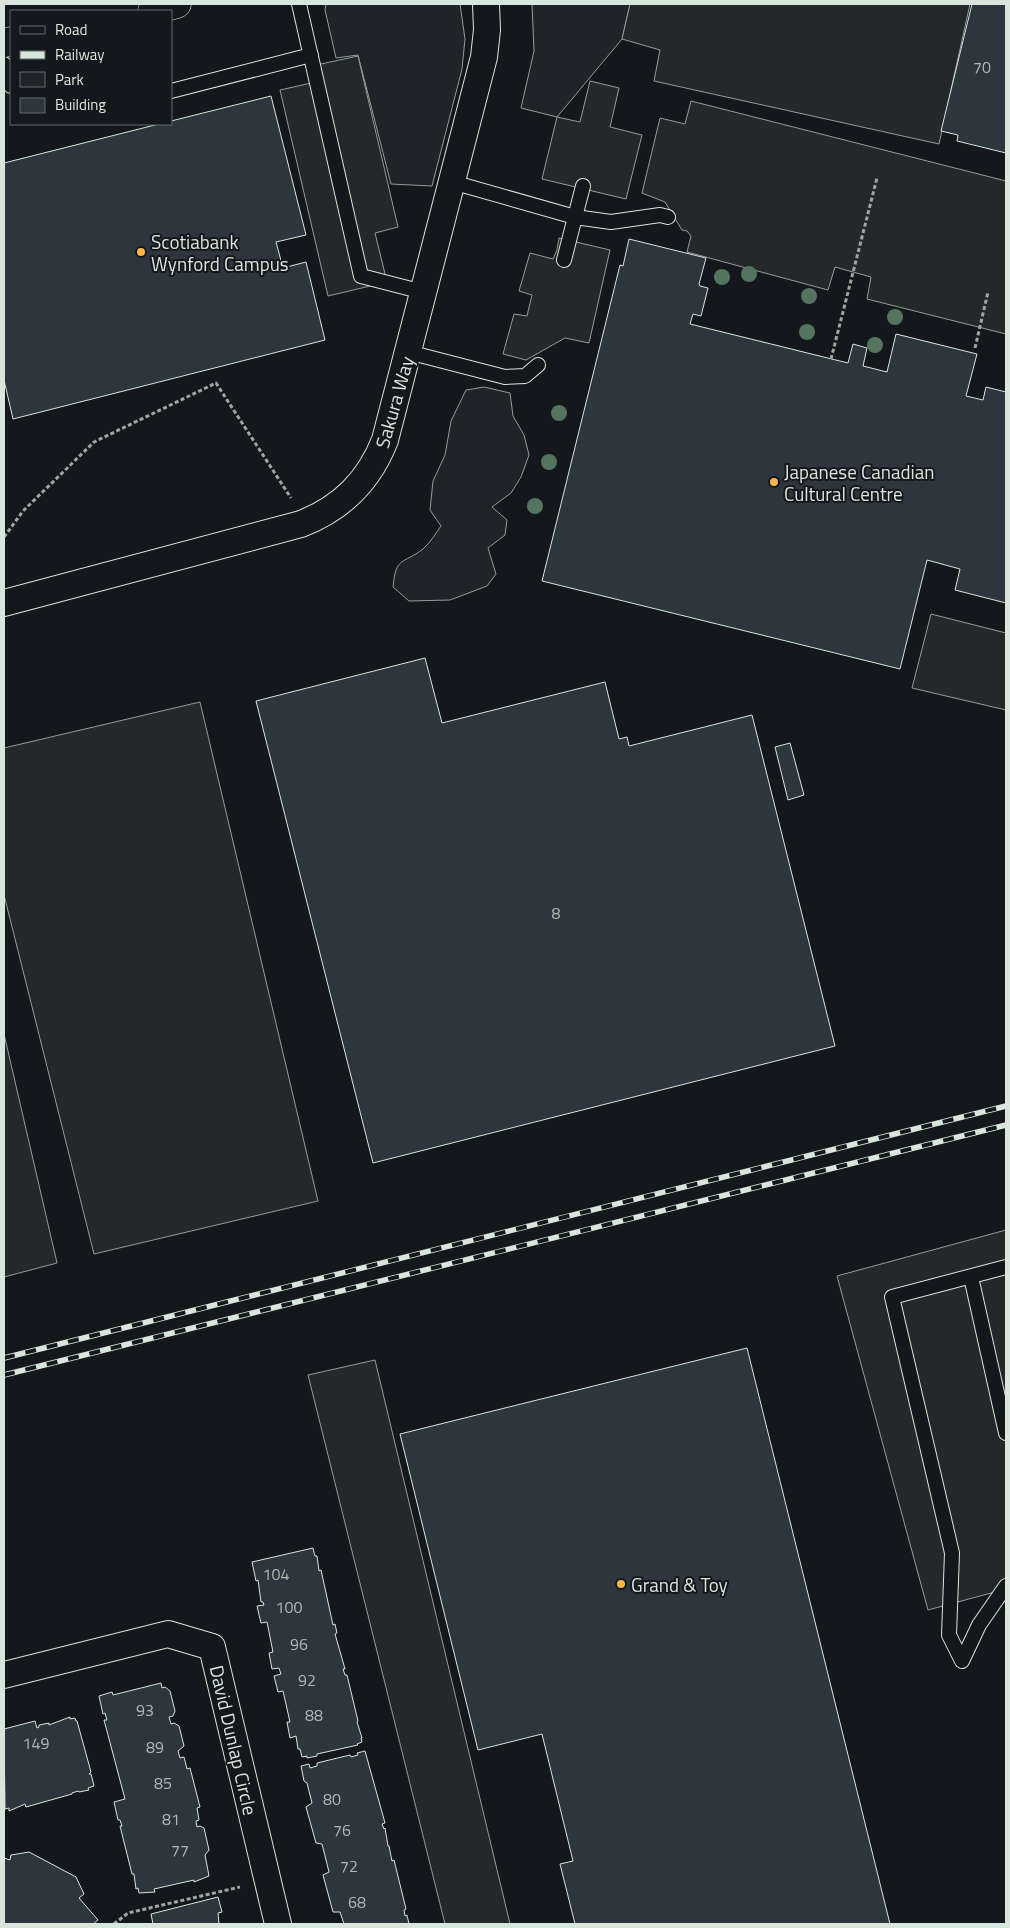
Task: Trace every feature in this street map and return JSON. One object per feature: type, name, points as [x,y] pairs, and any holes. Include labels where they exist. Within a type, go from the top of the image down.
[{"type":"street","points":[[156,10],[177,4]]},
{"type":"street","name":"Sakura Way","points":[[4,603],[307,522],[344,501],[361,483],[372,468],[385,440],[408,352],[484,57],[487,30],[486,4]]},
{"type":"street","name":"David Dunlap Circle","points":[[4,1674],[168,1634],[212,1647],[278,1924]]},
{"type":"lane","points":[[299,4],[361,276],[423,292]]},
{"type":"lane","points":[[172,91],[311,55]]},
{"type":"lane","points":[[4,64],[10,84]]},
{"type":"lane","points":[[452,182],[575,217],[611,222],[660,215],[668,217]]},
{"type":"lane","points":[[564,260],[582,186]]},
{"type":"lane","points":[[408,352],[506,377],[525,376],[538,365]]},
{"type":"lane","points":[[1006,1267],[892,1297],[952,1553],[949,1635],[962,1661],[979,1625],[1006,1586]]},
{"type":"lane","points":[[971,1276],[1006,1433]]},
{"type":"path","points":[[831,359],[876,178]]},
{"type":"path","points":[[976,348],[988,292]]},
{"type":"path","points":[[4,537],[23,511],[94,442],[216,383],[307,522]]},
{"type":"path","points":[[114,1924],[128,1913],[268,1881]]},
{"type":"green space","points":[[326,4],[460,4],[465,39],[462,69],[432,186],[391,184],[358,55],[336,58],[325,10]]},
{"type":"green space","points":[[532,4],[630,4],[622,39],[557,117],[521,108],[534,51]]},
{"type":"green space","points":[[484,387],[510,393],[513,416],[524,435],[529,455],[521,477],[511,493],[492,507],[507,520],[505,535],[488,548],[496,574],[487,586],[450,600],[409,601],[393,587],[396,570],[401,562],[426,547],[441,526],[430,510],[433,481],[445,455],[451,421],[466,390]]},
{"type":"shaded area","points":[[630,4],[970,4],[939,144],[654,81],[660,50],[622,39]]},
{"type":"shaded area","points":[[358,56],[398,227],[375,233],[387,282],[328,296],[280,90],[311,83],[307,67]]},
{"type":"shaded area","points":[[590,81],[619,88],[610,127],[642,135],[626,199],[542,179],[557,117],[580,122]]},
{"type":"shaded area","points":[[691,101],[1006,181],[1006,334],[867,299],[871,277],[835,267],[828,290],[687,252],[691,236],[687,231],[682,230],[665,202],[642,193],[660,118],[685,124]]},
{"type":"shaded area","points":[[559,238],[610,250],[589,343],[565,338],[526,360],[503,354],[514,314],[527,316],[532,295],[519,291],[530,253],[553,259]]},
{"type":"shaded area","points":[[931,614],[1006,633],[1006,710],[912,688]]},
{"type":"shaded area","points":[[200,702],[318,1201],[94,1254],[4,895],[4,748]]},
{"type":"shaded area","points":[[4,1034],[57,1263],[4,1277]]},
{"type":"shaded area","points":[[1006,1230],[1006,1589],[928,1610],[837,1276]]},
{"type":"shaded area","points":[[375,1360],[510,1924],[445,1924],[308,1375]]},
{"type":"building","points":[[972,4],[1006,4],[1006,153],[957,141],[958,135],[941,131]]},
{"type":"building","name":"Scotiabank Wynford Campus","points":[[271,96],[306,235],[276,242],[283,268],[306,262],[325,340],[13,419],[4,380],[4,163],[155,125],[172,125],[172,121]]},
{"type":"building","points":[[629,239],[706,258],[699,284],[708,288],[701,316],[693,314],[690,324],[848,363],[853,344],[867,348],[863,366],[887,372],[896,334],[977,354],[966,396],[983,400],[986,387],[1006,392],[1006,603],[955,590],[960,569],[927,560],[900,669],[542,581],[620,265],[623,266]]},
{"type":"building","points":[[425,658],[442,723],[605,682],[619,739],[627,737],[629,746],[752,715],[835,1046],[373,1163],[256,701]]},
{"type":"building","points":[[790,743],[804,795],[788,800],[775,747]]},
{"type":"building","name":"Grand & Toy","points":[[747,1348],[890,1924],[575,1924],[560,1864],[573,1861],[542,1734],[478,1750],[400,1434]]},
{"type":"building","points":[[313,1548],[315,1556],[317,1556],[319,1571],[321,1570],[333,1625],[335,1624],[337,1633],[335,1634],[345,1669],[343,1669],[345,1675],[347,1675],[362,1742],[358,1745],[307,1758],[307,1756],[302,1757],[300,1749],[298,1749],[296,1736],[290,1738],[287,1722],[290,1722],[283,1691],[278,1692],[274,1676],[281,1674],[279,1668],[272,1669],[269,1653],[273,1652],[267,1622],[261,1623],[257,1606],[264,1605],[261,1602],[258,1580],[256,1581],[252,1562]]},
{"type":"building","points":[[161,1683],[162,1688],[165,1687],[170,1691],[175,1711],[173,1716],[169,1717],[171,1724],[174,1723],[179,1726],[184,1746],[178,1751],[180,1758],[184,1757],[187,1769],[190,1768],[200,1807],[197,1808],[199,1820],[196,1821],[197,1827],[204,1828],[209,1850],[205,1855],[209,1876],[194,1882],[194,1880],[154,1889],[155,1892],[139,1893],[138,1888],[136,1889],[134,1874],[132,1874],[120,1826],[122,1826],[120,1820],[118,1820],[114,1802],[125,1799],[104,1720],[107,1720],[105,1713],[103,1714],[99,1696],[112,1692],[113,1695]]},
{"type":"building","points":[[70,1717],[70,1719],[75,1718],[77,1721],[91,1772],[89,1774],[91,1774],[94,1786],[88,1788],[89,1790],[78,1791],[26,1807],[25,1804],[9,1811],[9,1808],[5,1809],[4,1729],[35,1721],[37,1728],[39,1725],[49,1723],[49,1725]]},
{"type":"building","points":[[365,1751],[385,1823],[382,1824],[385,1828],[388,1846],[392,1861],[394,1860],[406,1909],[404,1910],[405,1916],[407,1915],[409,1924],[344,1924],[340,1912],[333,1912],[323,1875],[329,1872],[322,1844],[316,1843],[306,1807],[312,1803],[301,1766],[309,1764],[310,1768],[317,1766],[317,1763],[350,1755],[351,1757]]},
{"type":"building","points":[[29,1852],[76,1877],[84,1894],[79,1898],[98,1920],[93,1924],[4,1924],[4,1858],[10,1860],[11,1855]]},
{"type":"building","points":[[218,1897],[222,1912],[218,1913],[219,1924],[153,1924],[151,1914]]},
{"type":"railway","points":[[4,1358],[1006,1106]]},
{"type":"railway","points":[[4,1375],[1006,1125]]},
{"type":"place","name":"Scotiabank Wynford Campus","points":[[141,252]]},
{"type":"place","name":"Japanese Canadian Cultural Centre","points":[[774,482]]},
{"type":"place","name":"Grand & Toy","points":[[621,1584]]}]
